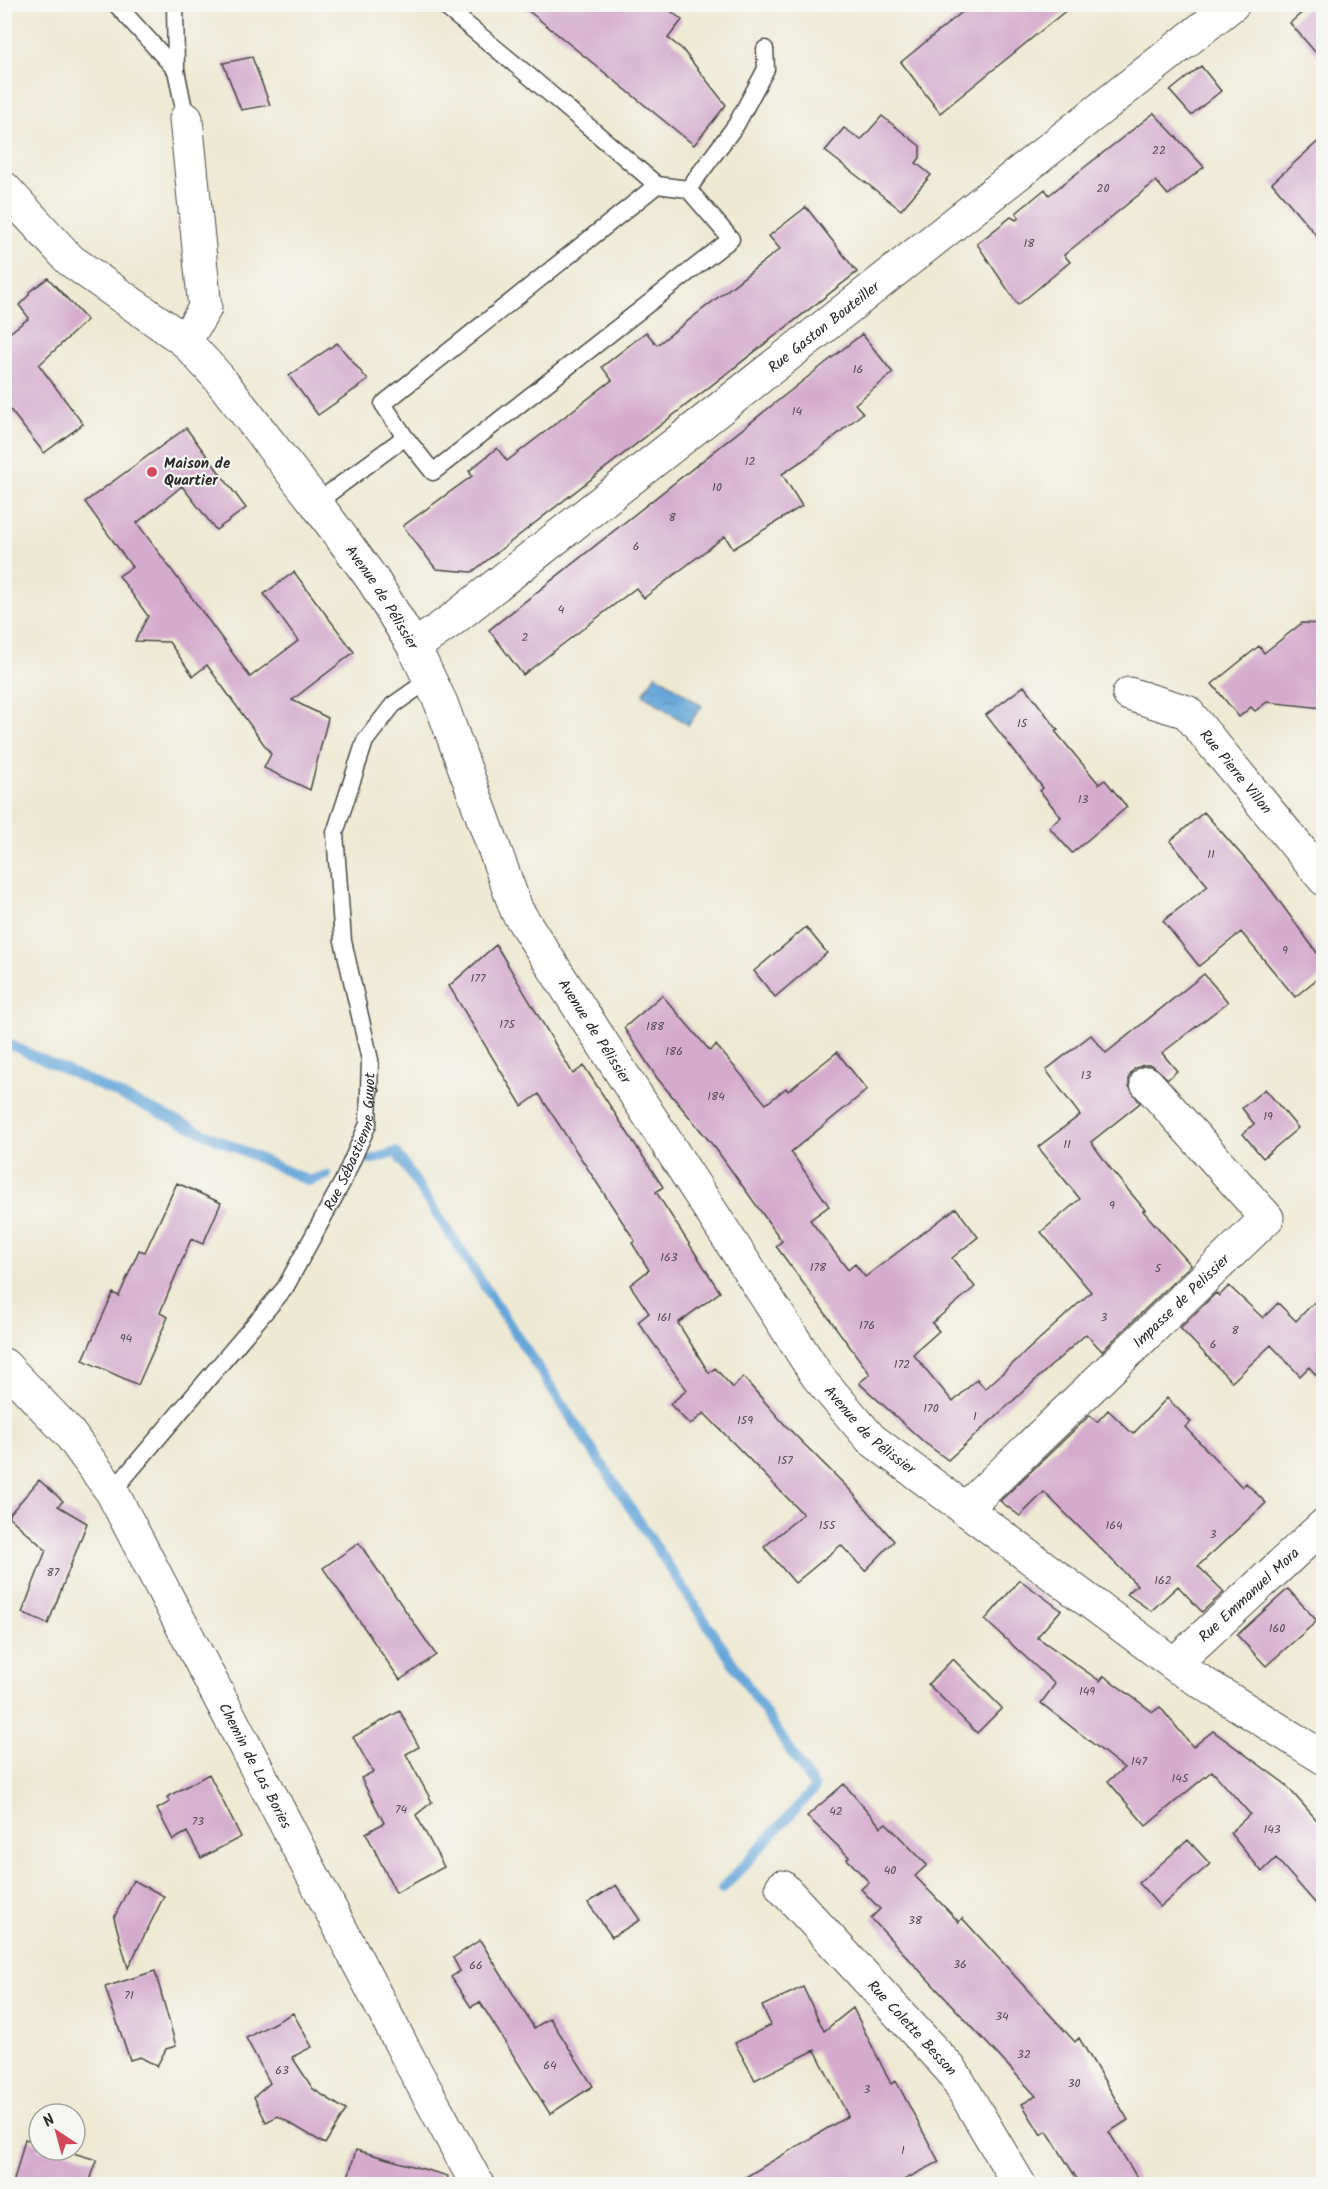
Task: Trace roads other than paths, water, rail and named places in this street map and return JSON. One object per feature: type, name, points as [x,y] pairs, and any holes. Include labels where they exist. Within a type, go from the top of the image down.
[{"type":"street","name":"Rue Gaston Bouteiller","points":[[414,647],[452,620],[1221,8]]},
{"type":"street","points":[[185,341],[205,308],[186,119]]},
{"type":"street","name":"Avenue de Pélissier","points":[[4,188],[70,260],[185,341],[218,377],[373,580],[414,647],[441,703],[517,911],[818,1377],[871,1439],[1174,1664],[1323,1758]]},
{"type":"street","name":"Rue Pierre Villon","points":[[1129,694],[1187,712],[1323,879]]},
{"type":"street","name":"Impasse de Pelissier","points":[[965,1509],[1267,1218],[1147,1083]]},
{"type":"street","name":"Chemin de Las Bories","points":[[4,1365],[69,1433],[112,1492],[406,2055],[477,2184]]},
{"type":"street","name":"Rue Emmanuel Mora","points":[[1174,1664],[1323,1526]]},
{"type":"street","name":"Rue Colette Besson","points":[[782,1887],[952,2071],[1012,2182]]},
{"type":"lane","points":[[116,4],[176,70]]},
{"type":"lane","points":[[175,4],[176,70],[186,119]]},
{"type":"lane","points":[[443,5],[657,185],[688,189],[731,239],[433,472],[382,404],[657,185]]},
{"type":"lane","points":[[688,189],[736,125],[766,69],[765,49]]},
{"type":"lane","points":[[316,503],[405,437]]},
{"type":"lane","name":"Rue Sébastienne Guyot","points":[[112,1492],[285,1288],[343,1181],[368,1124],[370,1060],[343,941],[335,833],[365,741],[393,705],[430,680]]},
{"type":"water","points":[[656,674],[702,706],[688,725],[643,694]]},
{"type":"waterway","points":[[4,1042],[309,1181],[327,1175]]},
{"type":"waterway","points":[[371,1160],[396,1152],[815,1788],[722,1889]]},
{"type":"place","name":"Maison de Quartier","points":[[152,472]]}]
